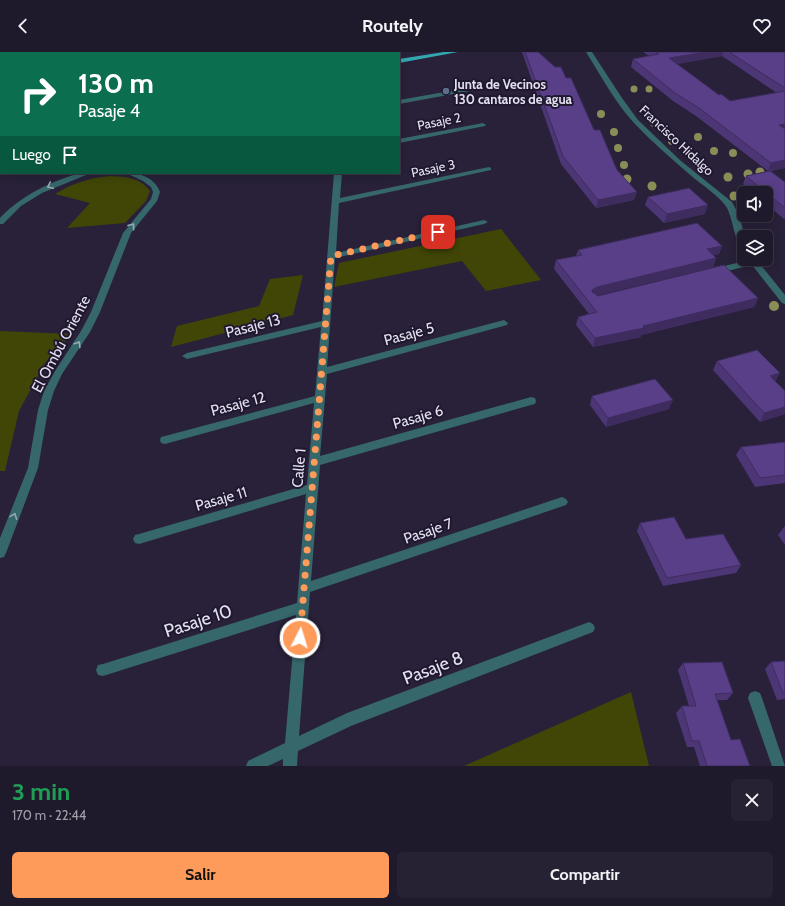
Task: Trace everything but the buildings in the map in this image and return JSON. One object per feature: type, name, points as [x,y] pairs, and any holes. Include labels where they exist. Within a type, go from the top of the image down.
[{"type":"main road","points":[[400,61],[455,52]]},
{"type":"street","name":"Francisco Hidalgo","points":[[589,52],[619,99],[636,121],[674,157],[729,204],[735,215],[738,230]]},
{"type":"street","points":[[400,102],[473,89]]},
{"type":"street","name":"Pasaje 2","points":[[400,141],[483,124]]},
{"type":"street","name":"Pasaje 3","points":[[336,201],[489,169]]},
{"type":"street","points":[[0,222],[18,205],[30,197],[55,184],[84,174]]},
{"type":"street","name":"El Ombú Oriente","points":[[0,553],[33,468],[37,454],[42,416],[50,390],[57,375],[91,322],[127,233],[132,225],[156,200],[158,194],[157,189],[153,184],[148,180],[133,174]]},
{"type":"street","name":"Calle 1","points":[[290,766],[338,174]]},
{"type":"street","points":[[331,256],[484,222]]},
{"type":"street","points":[[708,272],[737,264]]},
{"type":"street","points":[[758,266],[785,301]]},
{"type":"street","name":"Pasaje 13","points":[[187,356],[326,323]]},
{"type":"street","name":"Pasaje 5","points":[[322,372],[504,324]]},
{"type":"street","name":"Pasaje 12","points":[[165,440],[320,398]]},
{"type":"street","name":"Pasaje 6","points":[[314,462],[531,401]]},
{"type":"street","name":"Pasaje 11","points":[[139,539],[312,488]]},
{"type":"street","name":"Pasaje 7","points":[[304,589],[562,502]]},
{"type":"street","name":"Pasaje 10","points":[[104,670],[303,607]]},
{"type":"street","name":"Pasaje 8","points":[[253,766],[347,720],[589,628]]},
{"type":"street","points":[[755,698],[779,766]]},
{"type":"green space","points":[[110,176],[137,180],[142,183],[150,191],[146,201],[125,223],[67,228],[90,203],[55,194],[81,182]]},
{"type":"green space","points":[[501,229],[541,280],[486,291],[462,261],[334,287],[339,263]]},
{"type":"green space","points":[[303,275],[293,315],[171,347],[177,326],[259,306],[270,279]]},
{"type":"green space","points":[[0,331],[73,334],[45,363],[19,411],[5,471],[0,471]]},
{"type":"green space","points":[[631,692],[649,766],[464,766]]},
{"type":"place","name":"Junta de Vecinos 130 cantaros de agua","points":[[446,91]]},
{"type":"route","points":[[300,638],[331,256],[438,232]]}]
